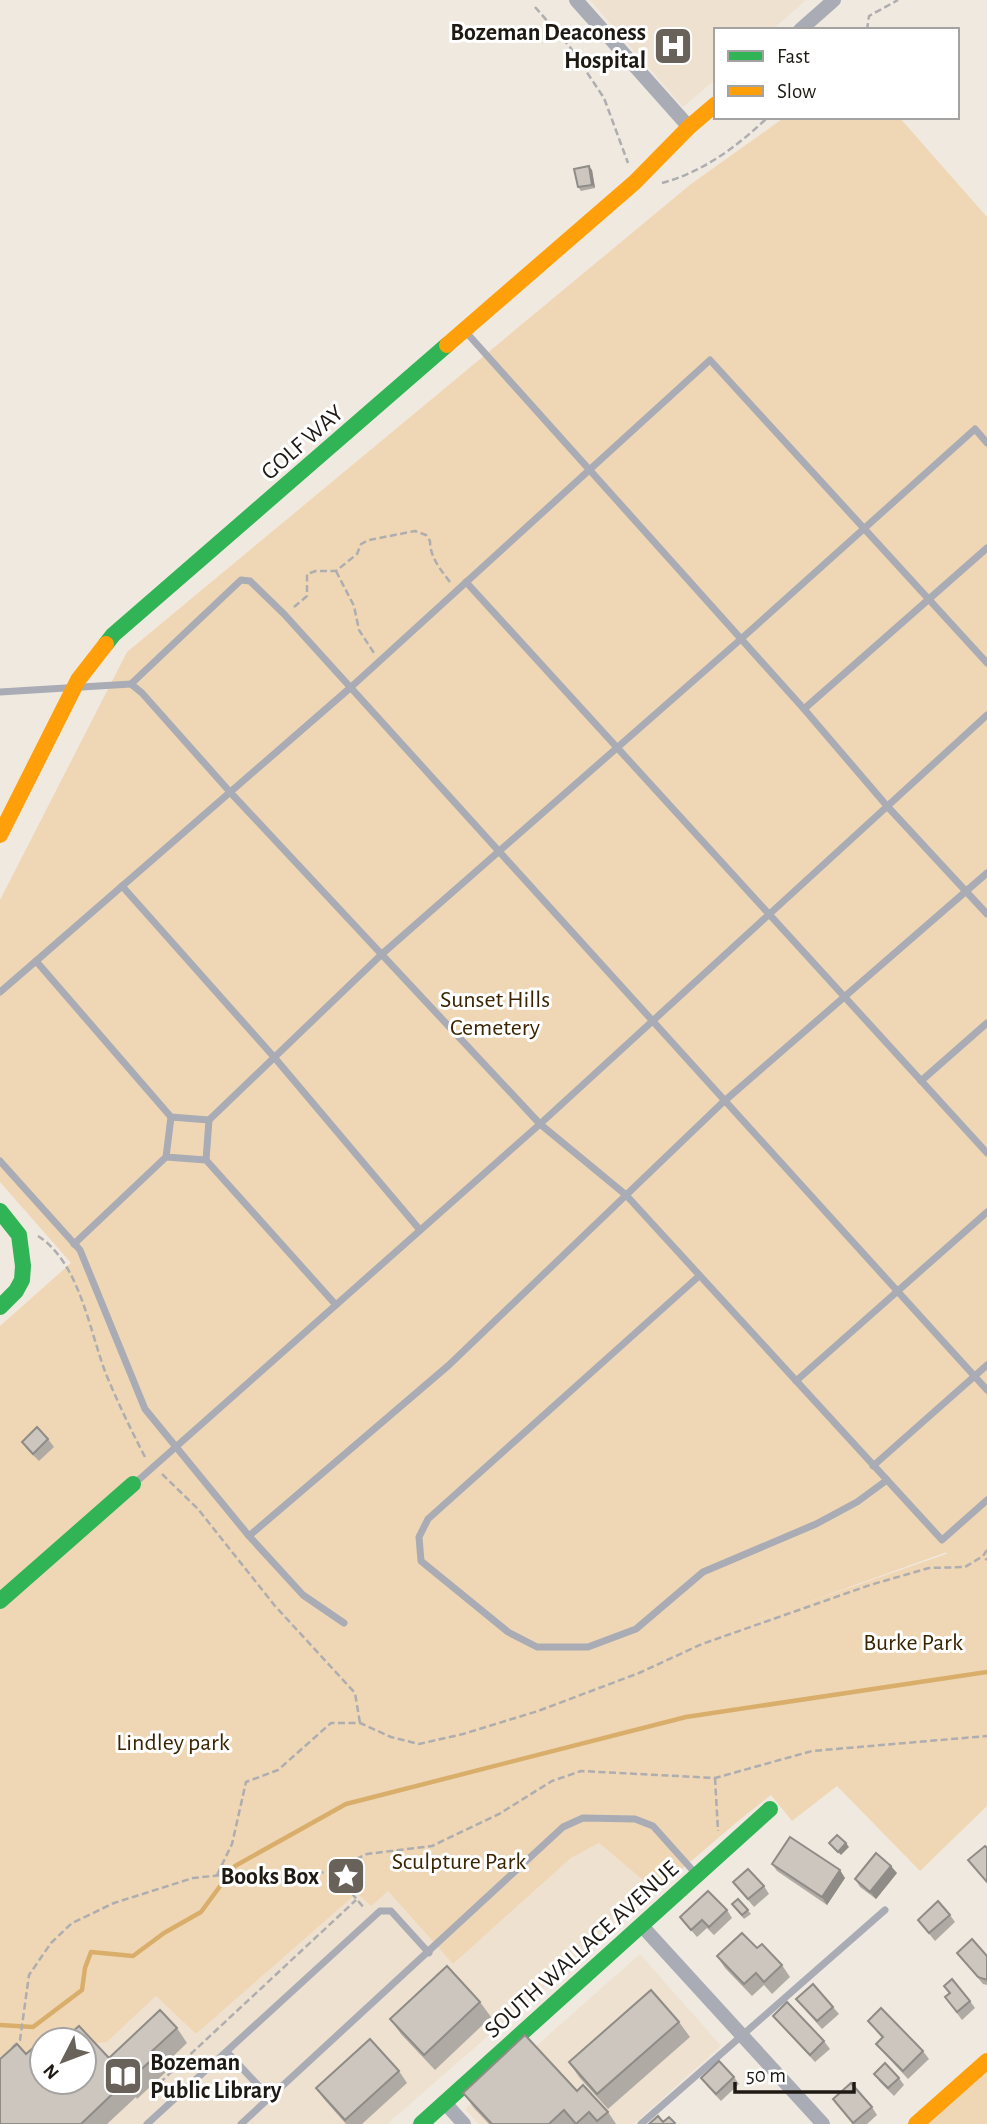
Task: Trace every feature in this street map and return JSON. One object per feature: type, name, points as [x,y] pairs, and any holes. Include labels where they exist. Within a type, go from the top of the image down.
[{"type":"street","points":[[576,0],[689,127]]},
{"type":"street","points":[[802,28],[834,0]]},
{"type":"street","name":"GOLF WAY","points":[[0,835],[75,687],[113,635],[635,182],[714,106]]},
{"type":"street","points":[[0,1211],[19,1235],[22,1257],[22,1280],[16,1291],[0,1307]]},
{"type":"street","points":[[0,1601],[134,1484]]},
{"type":"street","name":"SOUTH WALLACE AVENUE","points":[[421,2124],[771,1809]]},
{"type":"street","points":[[642,1926],[823,2124]]},
{"type":"street","points":[[916,2124],[987,2061]]},
{"type":"street","points":[[445,2103],[464,2124]]},
{"type":"lane","points":[[465,331],[804,709],[887,806],[987,914]]},
{"type":"lane","points":[[0,992],[350,688],[710,360],[987,663]]},
{"type":"lane","points":[[206,1160],[209,1120],[382,954],[741,639],[975,429],[987,443]]},
{"type":"lane","points":[[804,709],[987,548]]},
{"type":"lane","points":[[0,692],[131,684],[241,580],[250,581],[284,614],[987,1390]]},
{"type":"lane","points":[[466,582],[987,1153]]},
{"type":"lane","points":[[131,684],[540,1124],[626,1195],[942,1540],[987,1500]]},
{"type":"lane","points":[[134,1484],[540,1124],[987,715]]},
{"type":"lane","points":[[249,1536],[449,1365],[725,1101],[987,873]]},
{"type":"lane","points":[[122,886],[274,1057],[420,1230]]},
{"type":"lane","points":[[36,961],[171,1118],[209,1120]]},
{"type":"lane","points":[[922,1081],[987,1023]]},
{"type":"lane","points":[[74,1244],[166,1157],[171,1118]]},
{"type":"lane","points":[[166,1157],[206,1160],[336,1305]]},
{"type":"lane","points":[[0,1161],[80,1250],[145,1409],[249,1536],[303,1595],[344,1623]]},
{"type":"lane","points":[[796,1381],[987,1212]]},
{"type":"lane","points":[[699,1276],[428,1519],[419,1537],[421,1561],[508,1632],[537,1647],[588,1647],[636,1629],[703,1572],[816,1524],[858,1502],[887,1480]]},
{"type":"lane","points":[[873,1466],[987,1365]]},
{"type":"lane","points":[[242,2124],[563,1827],[583,1818],[635,1819],[653,1826],[697,1874]]},
{"type":"lane","points":[[641,2124],[885,1910]]},
{"type":"lane","points":[[147,2124],[380,1911],[391,1912],[429,1953]]},
{"type":"lane","points":[[228,2052],[269,2097]]},
{"type":"path","points":[[867,28],[869,16],[898,0]]},
{"type":"path","points":[[535,7],[570,47],[604,98],[635,182],[650,185],[687,175],[721,156],[766,119]]},
{"type":"path","points":[[284,614],[307,596],[307,575],[316,571],[336,571],[357,554],[361,544],[369,540],[415,531],[426,535],[435,561],[457,590]]},
{"type":"path","points":[[336,571],[354,606],[359,630],[379,661]]},
{"type":"path","points":[[216,1876],[232,1844],[246,1782],[278,1770],[331,1723],[360,1723],[391,1737],[419,1744],[452,1736],[538,1712],[639,1673],[702,1644],[870,1585],[929,1568],[965,1567],[983,1556],[987,1550]]},
{"type":"path","points":[[983,1556],[987,1560]]},
{"type":"path","points":[[9,2052],[20,2040],[29,1975],[51,1943],[72,1923],[114,1903],[193,1878],[223,1875],[292,1880],[331,1869],[367,1854],[432,1846],[499,1814],[552,1781],[581,1771],[715,1778],[811,1751],[987,1736]]},
{"type":"path","points":[[715,1778],[719,1855]]},
{"type":"path","points":[[331,1869],[374,1917]]},
{"type":"path","points":[[152,2090],[356,1900]]},
{"type":"shaded area","name":"Bozeman Deaconess Hospital","points":[[590,0],[806,0],[774,28],[714,28],[714,81],[683,107]]},
{"type":"shaded area","points":[[599,1843],[656,1891],[387,2124],[0,2124],[0,2054],[28,2051],[28,2096],[98,2096],[98,2043],[107,2042],[156,1996],[196,2034],[357,1893],[388,1891],[453,1964],[571,1858]]},
{"type":"shaded area","points":[[640,1954],[721,2046],[634,2124],[479,2124],[465,2109]]},
{"type":"green space","name":"Sunset Hills Cemetery","points":[[782,119],[901,119],[987,217],[987,1806],[920,1871],[837,1786],[792,1821],[771,1795],[656,1891],[599,1843],[571,1858],[453,1964],[388,1891],[371,1906],[357,1893],[196,2034],[156,1996],[107,2042],[98,2043],[98,2026],[28,2026],[28,2054],[0,2056],[0,1326],[71,1263],[0,1182],[0,900],[127,652],[691,184]],"holes":[[[947,1552],[946,1554],[791,1608]]]},
{"type":"green space","points":[[987,2071],[987,2124],[927,2124]]},
{"type":"building","points":[[589,166],[592,185],[578,187],[574,169]]},
{"type":"building","points":[[37,1427],[48,1439],[33,1454],[22,1442]]},
{"type":"building","points":[[837,1835],[846,1843],[838,1852],[829,1843]]},
{"type":"building","points":[[790,1837],[840,1870],[822,1897],[772,1864]]},
{"type":"building","points":[[985,1846],[987,1848],[987,1882],[968,1860]]},
{"type":"building","points":[[876,1853],[891,1866],[870,1892],[855,1879]]},
{"type":"building","points":[[748,1869],[764,1886],[748,1899],[733,1882]]},
{"type":"building","points":[[708,1891],[727,1910],[709,1927],[702,1920],[691,1930],[680,1917]]},
{"type":"building","points":[[738,1899],[748,1910],[742,1915],[732,1904]]},
{"type":"building","points":[[938,1901],[950,1915],[929,1933],[918,1920]]},
{"type":"building","points":[[742,1933],[757,1948],[762,1944],[782,1965],[764,1982],[756,1973],[744,1984],[717,1956]]},
{"type":"building","points":[[972,1939],[987,1956],[987,1980],[978,1977],[957,1953]]},
{"type":"building","points":[[447,1966],[480,2002],[424,2055],[390,2019]]},
{"type":"building","points":[[952,1979],[970,2001],[957,2012],[945,1997],[950,1993],[944,1986]]},
{"type":"building","points":[[813,1984],[833,2007],[817,2021],[796,1999]]},
{"type":"building","points":[[651,1990],[679,2022],[597,2094],[569,2062]]},
{"type":"building","points":[[787,2002],[824,2041],[810,2055],[773,2016]]},
{"type":"building","points":[[881,2008],[923,2051],[903,2071],[876,2044],[883,2037],[868,2021]]},
{"type":"building","points":[[160,2010],[177,2028],[152,2051],[156,2056],[81,2124],[0,2124],[0,2059],[17,2044],[26,2054],[28,2052],[28,2096],[98,2096],[98,2046],[109,2058]]},
{"type":"building","points":[[525,2035],[577,2091],[583,2085],[608,2112],[597,2121],[589,2112],[576,2124],[564,2110],[549,2124],[492,2124],[463,2093]]},
{"type":"building","points":[[370,2039],[399,2071],[345,2120],[316,2088]]},
{"type":"building","points":[[719,2061],[734,2077],[716,2094],[701,2078]]},
{"type":"building","points":[[885,2063],[899,2078],[888,2088],[874,2074]]},
{"type":"building","points":[[851,2083],[872,2107],[853,2123],[833,2099]]},
{"type":"building","points":[[658,2116],[663,2122],[669,2117],[675,2123],[649,2124]]},
{"type":"waterway","points":[[0,2025],[33,2027],[82,1990],[85,1968],[91,1952],[133,1956],[164,1933],[201,1912],[235,1866],[346,1804],[686,1717],[987,1672]]},
{"type":"traffic: fast","points":[[106,644],[113,635],[447,345]]},
{"type":"traffic: fast","points":[[0,1211],[19,1235],[23,1266],[22,1280],[16,1291],[0,1307]]},
{"type":"traffic: fast","points":[[0,1601],[133,1484]]},
{"type":"traffic: fast","points":[[421,2124],[770,1809]]},
{"type":"traffic: slow","points":[[447,345],[635,182],[714,106]]},
{"type":"traffic: slow","points":[[0,835],[78,680],[106,644]]},
{"type":"traffic: slow","points":[[916,2124],[987,2061]]},
{"type":"place","name":"Bozeman Deaconess Hospital","points":[[673,46]]},
{"type":"place","name":"Books Box","points":[[346,1876]]},
{"type":"place","name":"Bozeman Public Library","points":[[123,2076]]},
{"type":"park label","name":"Burke Park","points":[[913,1642]]},
{"type":"park label","name":"Lindley park","points":[[173,1742]]},
{"type":"park label","name":"Sculpture Park","points":[[459,1861]]}]
